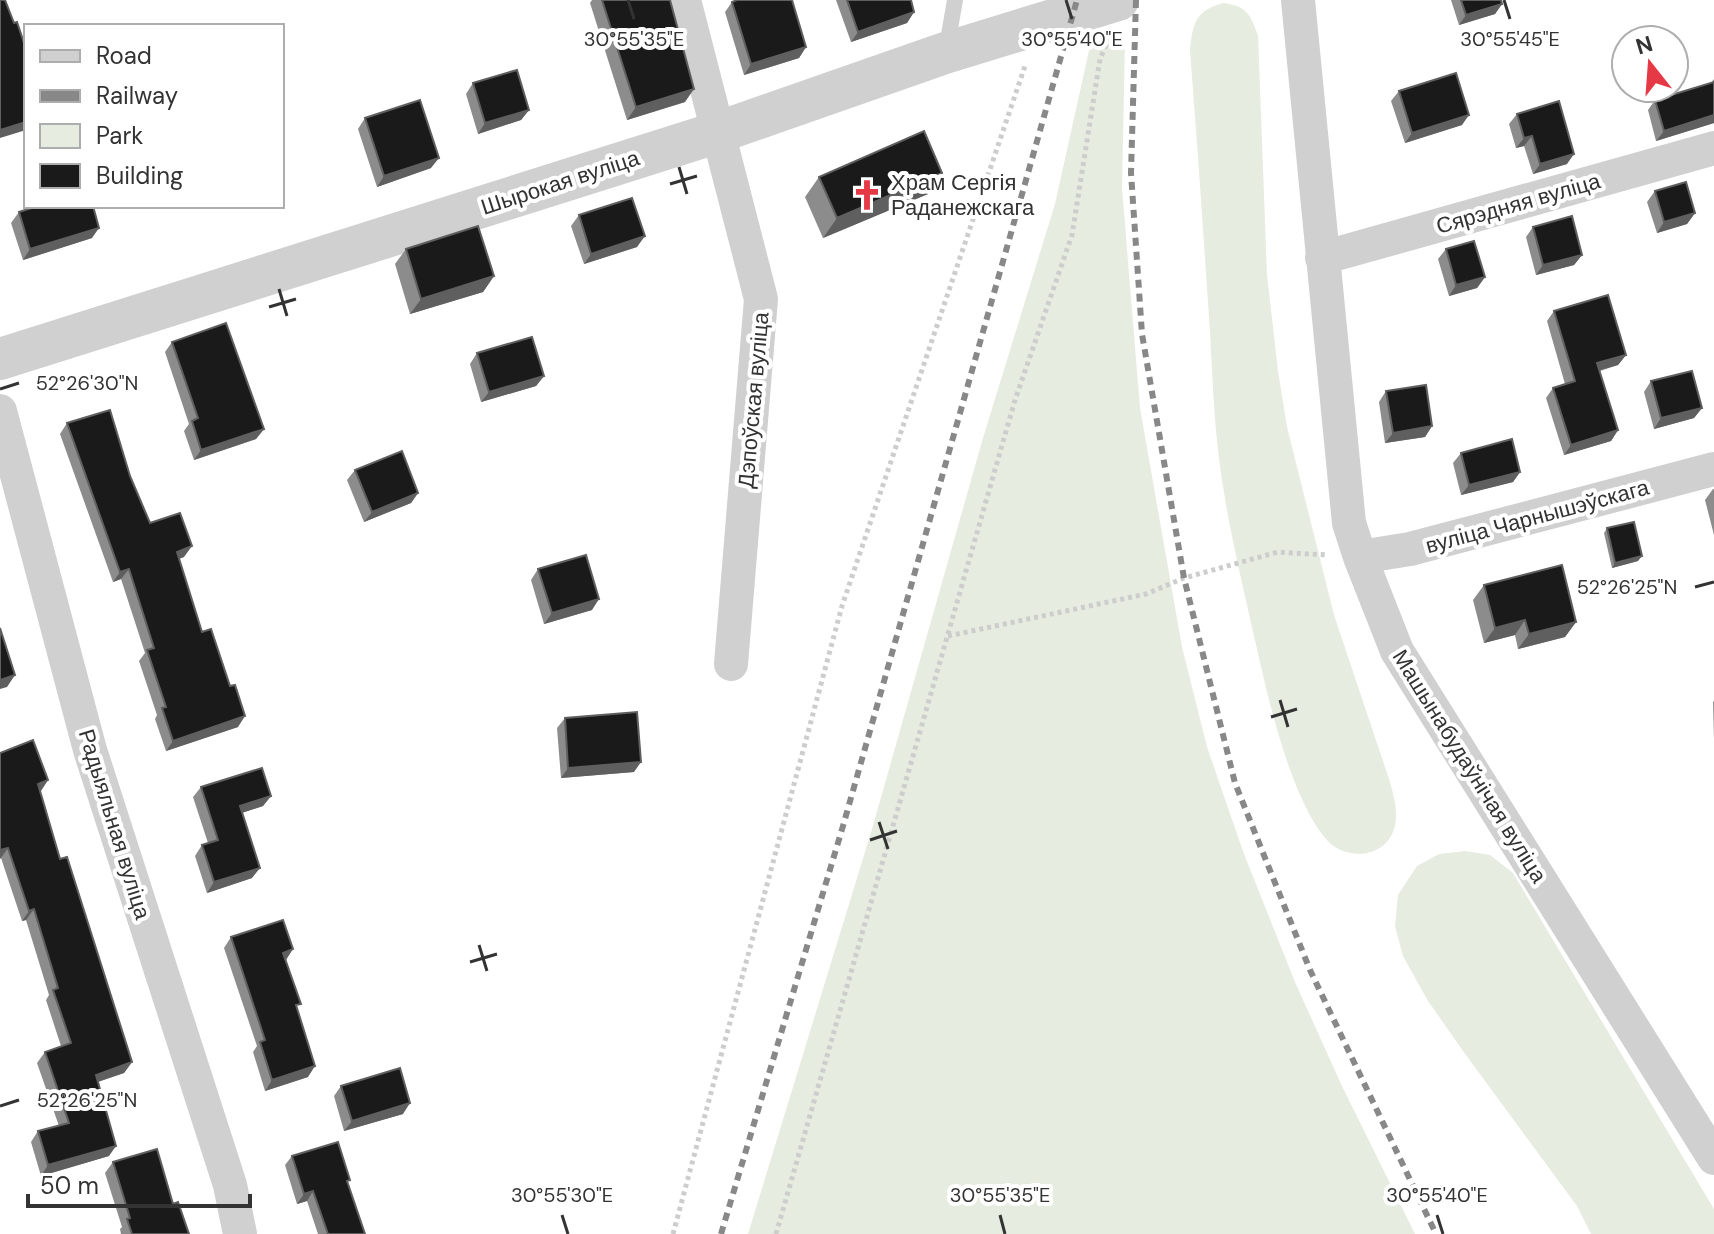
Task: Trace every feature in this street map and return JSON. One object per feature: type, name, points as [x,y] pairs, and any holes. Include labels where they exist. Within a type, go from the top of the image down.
[{"type":"street","name":"Дэпоўская вуліца","points":[[684,0],[761,299],[731,664]]},
{"type":"street","name":"Машынабудаўнічая вуліца","points":[[1298,0],[1349,523],[1360,557],[1397,651],[1714,1158]]},
{"type":"street","name":"Шырокая вуліца","points":[[0,359],[719,132],[1039,23],[1114,18]]},
{"type":"street","name":"Сярэдняя вуліца","points":[[1322,258],[1714,148]]},
{"type":"street","name":"Радыяльная вуліца","points":[[0,411],[90,750],[230,1185],[240,1234]]},
{"type":"street","name":"вуліца Чарнышэўскага","points":[[1360,557],[1410,549],[1714,469]]},
{"type":"lane","points":[[945,53],[955,0]]},
{"type":"path","points":[[776,1234],[1015,400],[1072,235],[1100,59],[1114,18]]},
{"type":"path","points":[[673,1234],[842,606],[1039,23]]},
{"type":"path","points":[[947,636],[1146,594],[1184,578],[1278,552],[1360,557]]},
{"type":"green space","points":[[1223,3],[1243,9],[1258,35],[1267,275],[1287,427],[1334,615],[1390,782],[1395,806],[1394,829],[1389,839],[1382,846],[1363,854],[1343,851],[1326,839],[1314,822],[1293,778],[1264,679],[1226,502],[1215,417],[1190,50],[1197,19],[1206,10]]},
{"type":"green space","points":[[1125,39],[1122,188],[1140,408],[1182,647],[1207,747],[1244,854],[1295,982],[1415,1234],[748,1234],[872,829],[983,438],[1055,204],[1090,46]]},
{"type":"green space","points":[[1465,851],[1490,855],[1513,873],[1714,1209],[1714,1234],[1591,1234],[1577,1206],[1428,1001],[1403,956],[1395,926],[1398,895],[1417,866],[1439,854]]},
{"type":"building","points":[[0,0],[5,0],[24,43],[24,123],[0,130]]},
{"type":"building","points":[[602,0],[670,0],[694,89],[636,107]]},
{"type":"building","points":[[792,0],[806,47],[751,64],[732,2]]},
{"type":"building","points":[[847,0],[911,0],[914,12],[858,32]]},
{"type":"building","points":[[1461,0],[1501,0],[1502,4],[1466,15]]},
{"type":"building","points":[[517,70],[529,110],[485,123],[473,83]]},
{"type":"building","points":[[1456,73],[1469,115],[1412,133],[1399,91]]},
{"type":"building","points":[[1714,82],[1714,115],[1664,131],[1656,104],[1690,104],[1690,89]]},
{"type":"building","points":[[420,100],[439,158],[384,176],[365,118]]},
{"type":"building","points":[[1559,101],[1574,154],[1540,164],[1532,136],[1524,138],[1517,114]]},
{"type":"building","points":[[924,131],[942,173],[837,218],[819,177]]},
{"type":"building","points":[[1686,182],[1695,213],[1664,222],[1655,191]]},
{"type":"building","points":[[632,198],[645,236],[591,254],[579,215]]},
{"type":"building","points":[[32,208],[94,208],[99,228],[30,249],[19,212]]},
{"type":"building","points":[[1572,216],[1582,255],[1543,265],[1533,227]]},
{"type":"building","points":[[478,226],[494,276],[421,299],[406,249]]},
{"type":"building","points":[[1474,241],[1485,277],[1456,285],[1446,249]]},
{"type":"building","points":[[1608,295],[1626,355],[1597,363],[1618,430],[1571,445],[1553,388],[1575,381],[1554,311]]},
{"type":"building","points":[[226,323],[264,429],[201,450],[192,421],[198,418],[172,342]]},
{"type":"building","points":[[532,337],[544,376],[489,392],[477,353]]},
{"type":"building","points":[[1692,371],[1702,408],[1661,418],[1651,381]]},
{"type":"building","points":[[1426,385],[1432,426],[1393,433],[1386,391]]},
{"type":"building","points":[[110,410],[130,476],[150,523],[180,513],[192,546],[177,552],[202,632],[211,629],[230,686],[235,685],[245,716],[173,741],[162,708],[166,707],[147,650],[154,648],[129,569],[120,572],[67,423]]},
{"type":"building","points":[[1512,439],[1520,472],[1469,485],[1461,453]]},
{"type":"building","points":[[402,451],[418,493],[372,512],[355,470]]},
{"type":"building","points":[[1634,522],[1642,556],[1615,563],[1607,528]]},
{"type":"building","points":[[586,555],[599,599],[552,613],[538,569]]},
{"type":"building","points":[[1562,565],[1576,622],[1529,634],[1525,620],[1495,628],[1484,585]]},
{"type":"building","points":[[0,628],[15,675],[0,680]]},
{"type":"building","points":[[637,712],[641,762],[568,768],[565,718]]},
{"type":"building","points":[[33,740],[48,780],[38,784],[60,859],[67,857],[132,1062],[96,1075],[116,1146],[48,1165],[38,1131],[69,1123],[45,1052],[71,1043],[53,990],[58,988],[34,909],[29,911],[8,848],[0,850],[0,753]]},
{"type":"building","points":[[262,768],[271,796],[240,806],[260,868],[214,882],[202,845],[218,840],[201,787]]},
{"type":"building","points":[[283,920],[293,949],[283,953],[301,1004],[296,1005],[315,1066],[272,1080],[260,1042],[265,1040],[231,937]]},
{"type":"building","points":[[400,1068],[410,1103],[352,1121],[341,1086]]},
{"type":"building","points":[[338,1142],[365,1234],[328,1234],[313,1191],[304,1194],[292,1156]]},
{"type":"building","points":[[157,1149],[173,1204],[178,1202],[189,1234],[132,1234],[113,1162]]},
{"type":"railway","points":[[721,1234],[843,826],[1077,0]]},
{"type":"railway","points":[[1136,0],[1131,173],[1142,334],[1184,578],[1235,783],[1310,970],[1436,1234]]},
{"type":"place","name":"Храм Сергія Раданежскага","points":[[867,195]]}]
